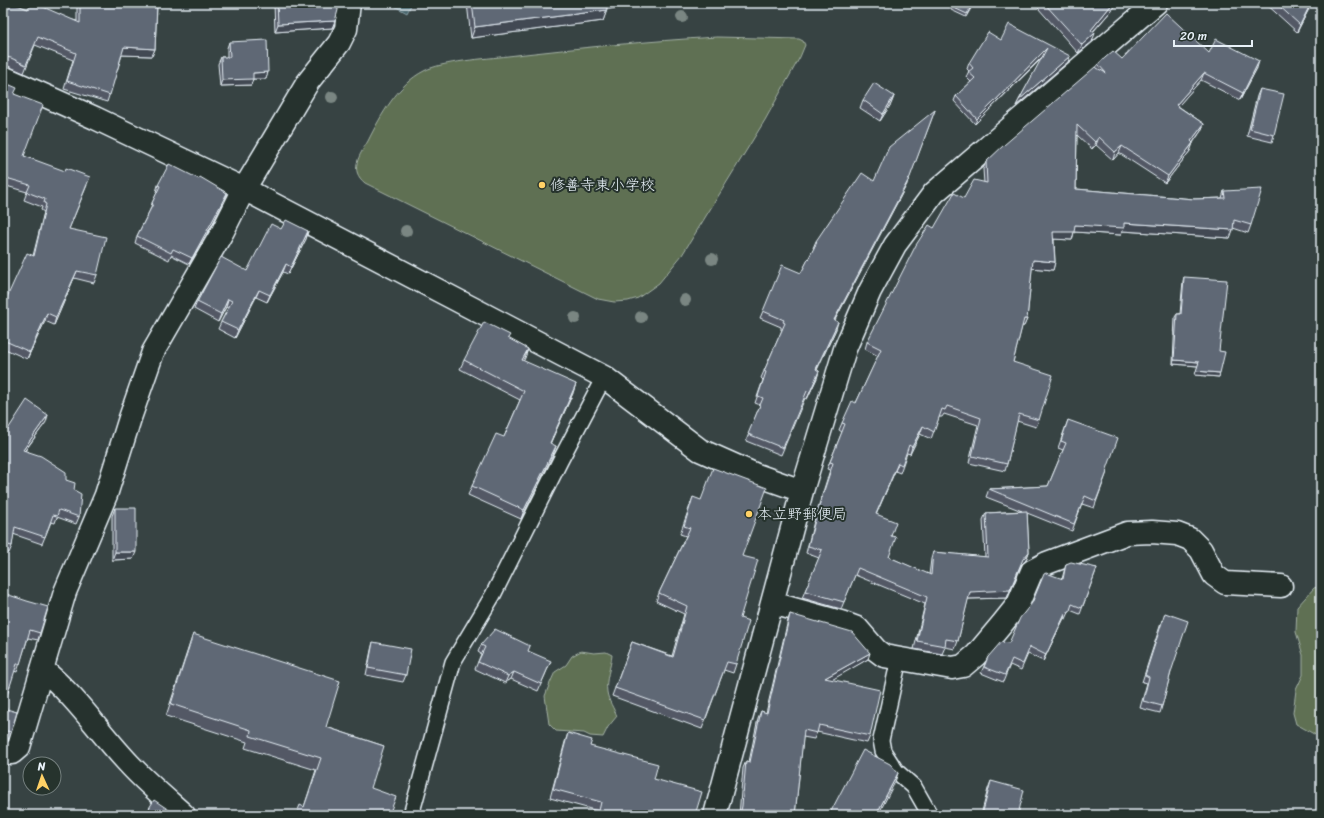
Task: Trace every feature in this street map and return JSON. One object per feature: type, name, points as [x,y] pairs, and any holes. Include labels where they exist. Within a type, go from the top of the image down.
[{"type":"street","points":[[3,753],[12,753],[18,747],[66,592],[106,495],[130,418],[153,352],[223,231],[244,189],[308,82],[339,43],[346,29],[349,3]]},
{"type":"street","points":[[715,815],[802,491],[845,349],[870,291],[895,245],[934,193],[1156,3]]},
{"type":"street","points":[[3,77],[95,118],[244,189],[604,377],[700,450],[754,474],[802,491]]},
{"type":"street","points":[[772,603],[841,622],[857,628],[876,650],[884,656],[952,668],[963,666],[976,655],[1018,604],[1032,571],[1047,563],[1127,533],[1152,532],[1177,534],[1190,539],[1200,550],[1214,575],[1225,583],[1281,586]]},
{"type":"street","points":[[42,669],[80,705],[131,766],[184,815]]},
{"type":"lane","points":[[411,815],[453,662],[493,595],[604,377]]},
{"type":"lane","points":[[899,659],[881,740],[883,751],[896,771],[914,787],[930,815]]},
{"type":"green space","points":[[717,37],[799,39],[803,41],[805,45],[800,57],[765,120],[682,255],[659,283],[638,298],[628,301],[614,302],[598,299],[365,183],[357,173],[357,163],[359,157],[391,101],[406,84],[424,71],[442,65],[464,61],[560,50]]},
{"type":"green space","points":[[1321,586],[1321,738],[1296,724],[1293,713],[1296,690],[1303,675],[1303,655],[1296,632],[1297,607],[1314,588]]},
{"type":"green space","points":[[581,651],[594,653],[606,652],[612,655],[607,678],[607,692],[617,716],[608,727],[603,737],[590,736],[584,733],[556,731],[549,724],[545,696],[550,683],[555,672],[566,665],[572,656]]},
{"type":"water","points":[[389,3],[412,3],[407,13]]},
{"type":"building","points":[[3,3],[12,3],[28,9],[31,3],[34,3],[80,23],[80,3],[157,3],[155,49],[124,47],[110,95],[67,81],[76,53],[38,37],[26,65],[11,58],[3,58]]},
{"type":"building","points":[[277,3],[337,3],[338,10],[335,21],[278,24]]},
{"type":"building","points":[[472,3],[606,3],[607,10],[475,27]]},
{"type":"building","points":[[952,3],[973,3],[967,14],[952,7]]},
{"type":"building","points":[[1044,3],[1113,3],[1091,30],[1095,33],[1082,45]]},
{"type":"building","points":[[1276,3],[1311,3],[1300,25]]},
{"type":"building","points":[[1166,13],[1209,53],[1216,39],[1259,61],[1243,93],[1204,73],[1176,105],[1204,124],[1191,141],[1193,143],[1168,176],[1122,146],[1115,152],[1099,137],[1095,142],[1077,125],[1076,189],[1194,199],[1225,198],[1224,191],[1262,189],[1251,225],[1234,220],[1233,230],[1124,223],[1124,228],[1075,225],[1074,232],[1053,232],[1055,262],[1033,260],[1027,319],[1024,319],[1013,362],[1053,375],[1039,420],[1019,414],[1007,464],[972,456],[981,418],[947,406],[945,410],[942,409],[934,432],[923,426],[912,447],[909,445],[902,465],[898,463],[876,514],[896,522],[891,536],[896,537],[889,557],[931,575],[933,552],[988,557],[986,513],[1027,511],[1029,552],[1023,559],[1010,590],[970,592],[958,641],[946,639],[945,646],[917,641],[927,597],[858,568],[844,602],[805,591],[822,550],[808,546],[833,463],[830,462],[845,424],[842,423],[852,401],[856,403],[881,349],[867,342],[916,245],[929,225],[934,228],[954,193],[964,198],[974,180],[987,183],[986,162],[1004,145],[1095,67],[1106,73],[1098,64],[1113,51],[1122,59]]},
{"type":"building","points":[[1009,24],[1070,56],[1019,100],[1047,48],[977,119],[956,96],[975,78],[968,72],[973,68],[969,63],[988,32],[1001,40]]},
{"type":"building","points":[[267,40],[268,72],[253,73],[253,79],[222,80],[221,57],[230,57],[229,42]]},
{"type":"building","points":[[3,82],[17,88],[14,94],[43,105],[24,156],[65,171],[66,168],[90,177],[69,229],[106,237],[97,275],[77,271],[56,317],[47,313],[30,352],[3,340],[3,306],[27,253],[34,256],[46,204],[44,203],[45,199],[27,192],[30,185],[3,177]]},
{"type":"building","points":[[874,83],[894,96],[883,114],[863,100]]},
{"type":"building","points":[[1260,89],[1284,94],[1274,135],[1250,129]]},
{"type":"building","points":[[935,110],[910,177],[834,320],[838,322],[816,369],[819,371],[810,392],[807,391],[783,448],[748,434],[763,398],[758,396],[766,372],[764,371],[785,323],[783,322],[784,320],[763,311],[782,265],[801,273],[817,242],[816,241],[862,173],[874,181],[889,147]]},
{"type":"building","points":[[169,164],[199,179],[200,177],[227,193],[192,258],[173,249],[171,253],[137,236],[153,204],[152,203],[160,186],[158,185]]},
{"type":"building","points":[[286,220],[308,231],[291,267],[286,264],[270,295],[259,290],[238,330],[221,322],[232,301],[228,299],[221,314],[197,302],[221,257],[247,271],[271,224],[281,229]]},
{"type":"building","points":[[1184,277],[1227,280],[1219,351],[1225,352],[1220,373],[1196,371],[1199,362],[1174,360],[1177,314],[1181,314]]},
{"type":"building","points":[[484,322],[510,335],[508,338],[528,349],[522,360],[576,384],[550,443],[556,446],[524,510],[472,486],[496,434],[504,437],[524,391],[464,360]]},
{"type":"building","points":[[27,400],[48,415],[23,450],[41,456],[66,472],[66,480],[75,483],[74,490],[81,494],[79,517],[59,510],[57,516],[53,515],[45,537],[15,527],[12,546],[3,544],[3,437]]},
{"type":"building","points":[[1068,420],[1118,438],[1096,501],[1085,496],[1074,524],[989,489],[1048,486],[1066,443],[1061,441]]},
{"type":"building","points":[[713,468],[767,488],[742,556],[758,560],[740,618],[749,621],[736,664],[727,662],[705,720],[615,688],[632,642],[673,657],[687,606],[659,593],[690,528],[684,526],[693,497],[701,500]]},
{"type":"building","points":[[115,508],[136,508],[136,552],[115,552]]},
{"type":"building","points":[[1071,562],[1097,568],[1082,608],[1072,604],[1069,613],[1066,612],[1046,655],[1030,647],[1023,664],[1012,659],[1005,675],[984,667],[988,657],[1001,642],[1009,643],[1020,618],[1032,603],[1044,574],[1046,573],[1063,579],[1066,564]]},
{"type":"building","points":[[3,593],[48,607],[40,633],[30,630],[20,664],[17,664],[3,708]]},
{"type":"building","points":[[1165,613],[1188,621],[1171,672],[1162,706],[1143,701],[1149,677],[1145,675]]},
{"type":"building","points":[[790,614],[852,632],[870,653],[825,678],[880,690],[870,736],[819,725],[817,733],[804,730],[795,815],[740,815],[746,761],[750,762],[761,711],[767,713]]},
{"type":"building","points":[[495,629],[530,646],[528,651],[551,661],[541,684],[514,672],[508,676],[478,662],[485,647],[481,645]]},
{"type":"building","points":[[193,634],[340,681],[326,727],[384,746],[371,788],[396,797],[389,815],[296,815],[300,805],[304,807],[321,758],[250,736],[251,730],[171,704]]},
{"type":"building","points":[[373,642],[411,649],[406,675],[368,668]]},
{"type":"building","points":[[3,708],[17,712],[11,732],[3,730]]},
{"type":"building","points":[[568,733],[592,740],[590,746],[658,764],[654,779],[702,792],[695,815],[598,815],[601,802],[553,789]]},
{"type":"building","points":[[863,750],[890,764],[898,773],[876,815],[829,815]]},
{"type":"building","points":[[991,781],[1024,790],[1018,815],[982,815]]},
{"type":"building","points":[[154,800],[172,812],[170,815],[145,815]]},
{"type":"place","name":"修善寺東小学校","points":[[542,185]]},
{"type":"place","name":"本立野郵便局","points":[[749,514]]}]
